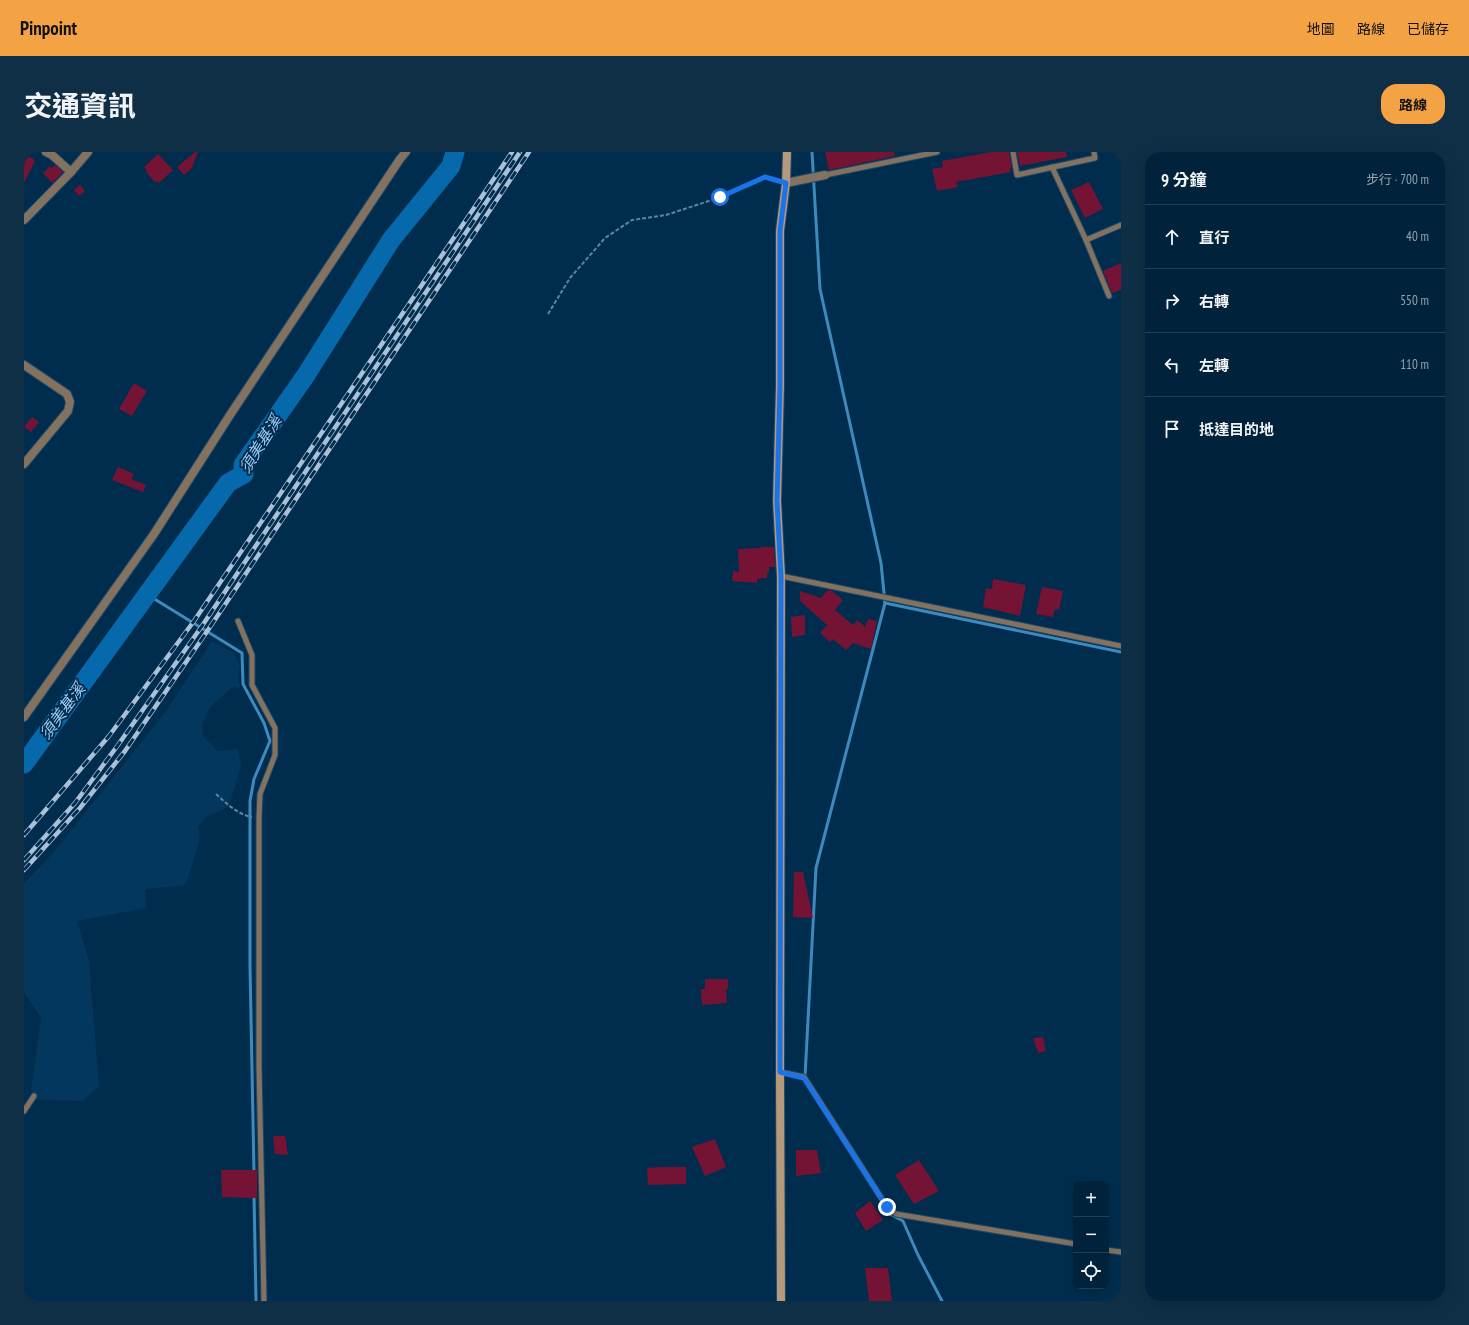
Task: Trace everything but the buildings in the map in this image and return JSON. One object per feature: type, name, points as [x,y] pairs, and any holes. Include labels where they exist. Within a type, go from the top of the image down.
[{"type":"street","points":[[46,152],[52,155],[71,172]]},
{"type":"street","points":[[24,220],[71,172],[88,152]]},
{"type":"street","points":[[24,717],[154,534],[230,415],[406,152]]},
{"type":"street","points":[[781,1301],[781,576],[777,501],[780,385],[780,231],[786,183],[787,152]]},
{"type":"street","points":[[786,183],[826,175]]},
{"type":"street","points":[[24,366],[67,394],[70,402],[68,411],[24,464]]},
{"type":"lane","points":[[826,175],[937,152]]},
{"type":"lane","points":[[1013,152],[1017,175],[1095,158],[1094,152]]},
{"type":"lane","points":[[1052,167],[1086,240],[1109,296]]},
{"type":"lane","points":[[1086,240],[1121,225]]},
{"type":"lane","points":[[781,576],[1121,646]]},
{"type":"lane","points":[[238,621],[252,655],[252,685],[276,728],[275,755],[260,794],[259,818],[258,1067],[264,1301]]},
{"type":"lane","points":[[780,1072],[804,1078],[887,1207],[896,1214],[1073,1244]]},
{"type":"lane","points":[[24,1111],[34,1096]]},
{"type":"lane","points":[[1109,1250],[1121,1252]]},
{"type":"path","points":[[548,314],[570,278],[605,238],[632,220],[673,212],[720,197],[765,177],[786,183]]},
{"type":"path","points":[[216,794],[229,806],[245,815],[259,818]]},
{"type":"shaded area","points":[[212,641],[234,653],[240,666],[238,674],[240,688],[233,687],[211,706],[202,724],[203,736],[217,751],[238,749],[241,766],[229,806],[207,817],[198,827],[200,838],[186,885],[145,889],[146,908],[77,921],[89,961],[99,1086],[83,1101],[37,1100],[31,1092],[41,1018],[24,992],[24,883],[54,852],[166,711]]},
{"type":"waterway","name":"須美基溪","points":[[24,764],[228,483],[244,474],[243,465],[306,375],[391,240],[451,166],[455,152]]},
{"type":"waterway","points":[[805,1077],[816,868],[885,603],[881,563],[820,289],[812,152]]},
{"type":"waterway","points":[[148,595],[242,653],[243,684],[264,723],[270,741],[254,779],[250,801],[250,966],[254,1173]]},
{"type":"waterway","points":[[885,603],[1121,652]]},
{"type":"waterway","points":[[254,1195],[256,1301]]},
{"type":"waterway","points":[[887,1209],[890,1214],[903,1221],[918,1255],[942,1301]]},
{"type":"railway","points":[[24,835],[109,736],[194,621],[512,152]]},
{"type":"railway","points":[[24,860],[75,803],[202,626],[520,152]]},
{"type":"railway","points":[[24,870],[80,808],[125,751],[529,152]]},
{"type":"route","points":[[720,197],[765,177],[786,183],[780,231],[780,385],[777,501],[781,576],[780,1072],[804,1078],[887,1207]]}]
